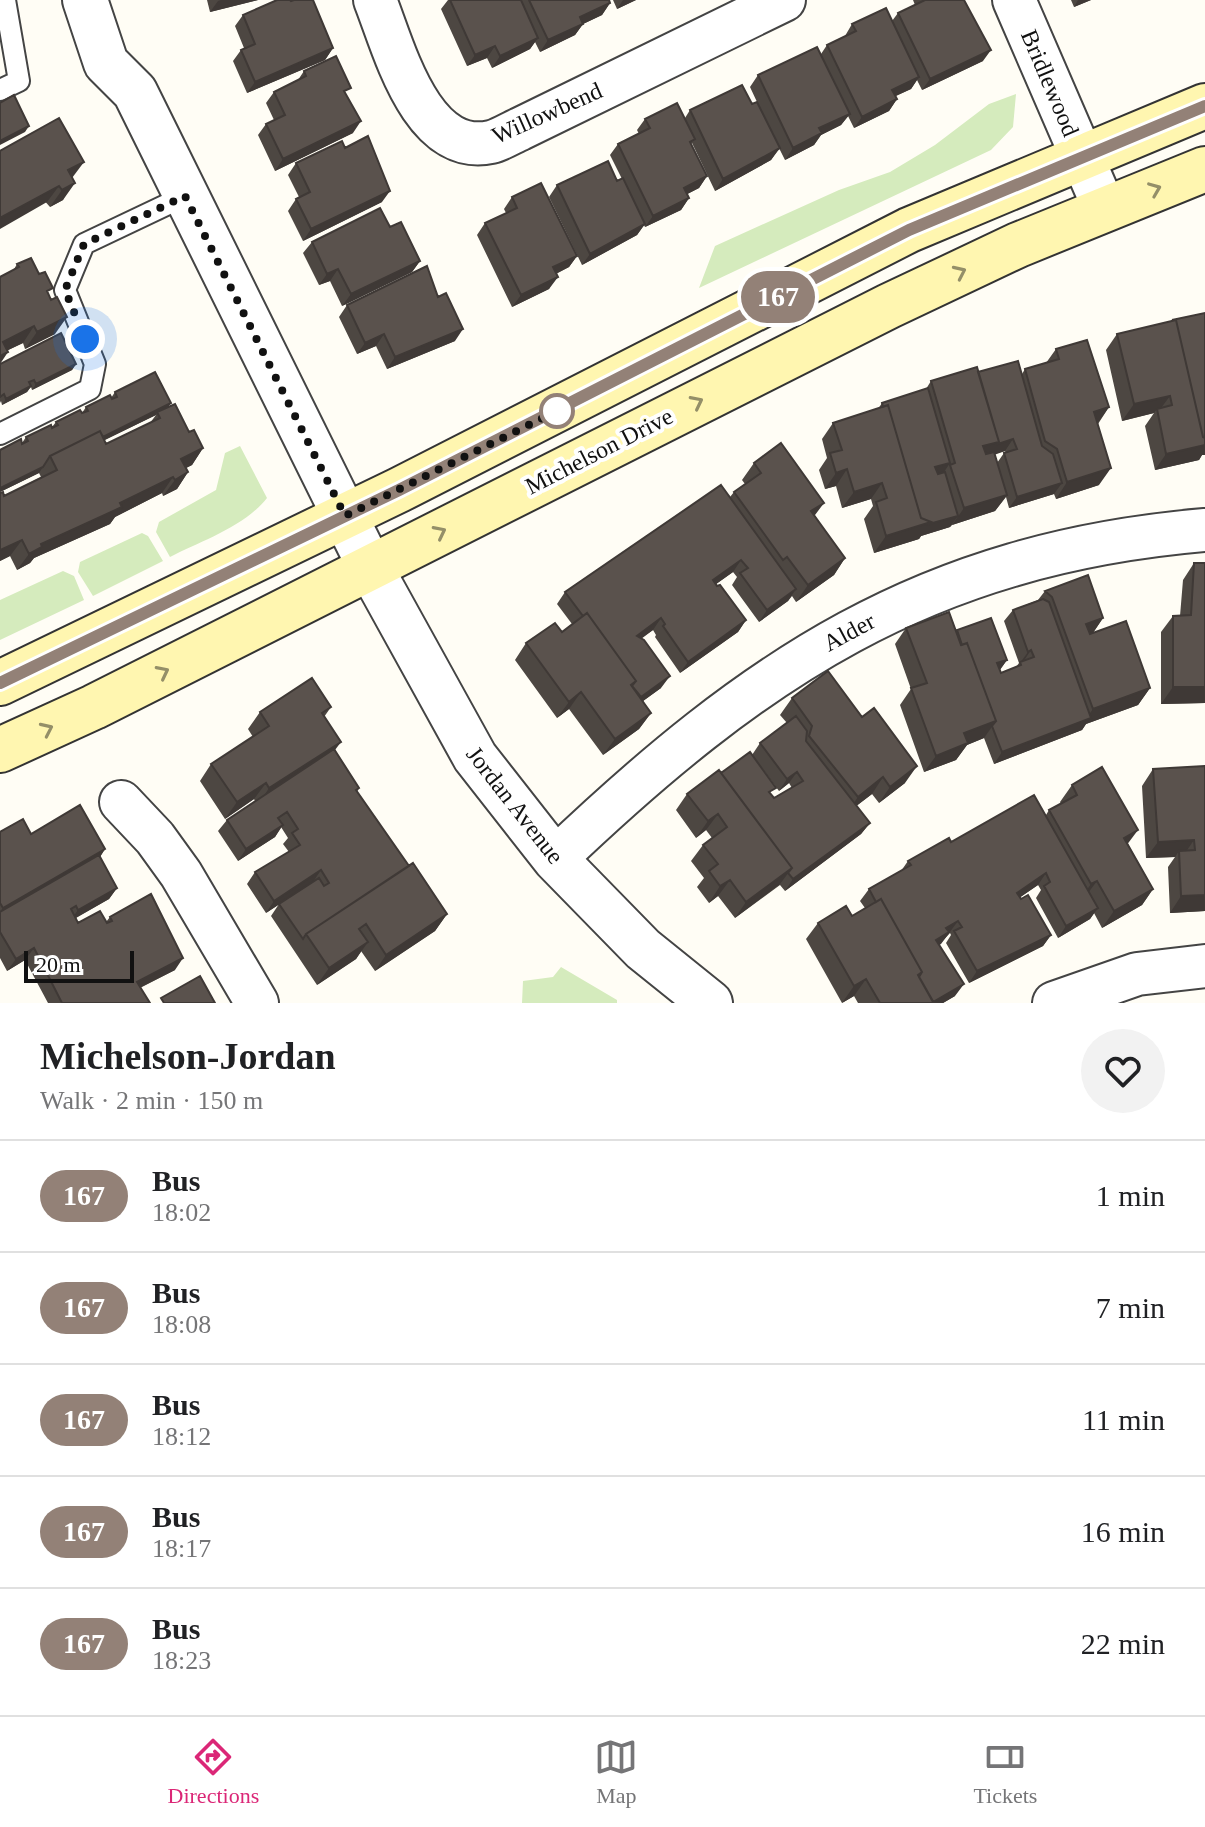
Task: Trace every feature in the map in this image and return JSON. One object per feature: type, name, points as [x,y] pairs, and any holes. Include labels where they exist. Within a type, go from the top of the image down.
[{"type":"main road","points":[[0,683],[345,516],[909,230],[1205,106]]},
{"type":"main road","name":"Michelson Drive","points":[[0,750],[94,707],[889,306],[1018,245],[1205,169]]},
{"type":"street","name":"Jordan Avenue","points":[[85,0],[106,63],[135,92],[370,567],[475,757],[555,859],[643,949],[710,1003]]},
{"type":"street","name":"Willowbend","points":[[375,0],[419,105],[443,132],[465,142],[491,142],[505,136],[784,0]]},
{"type":"street","name":"Bridlewood","points":[[1014,0],[1105,210]]},
{"type":"street","name":"Alder","points":[[555,859],[681,744],[755,688],[872,618],[983,571],[1064,550],[1146,535],[1205,530]]},
{"type":"street","points":[[121,802],[155,838],[181,874],[257,1003]]},
{"type":"street","points":[[1054,1003],[1137,974],[1205,966]]},
{"type":"lane","points":[[0,90],[19,81],[5,0]]},
{"type":"lane","points":[[0,434],[90,389],[95,364],[65,290],[84,244],[185,196]]},
{"type":"green space","points":[[1016,94],[1013,127],[991,150],[699,288],[715,246],[839,190],[890,172],[935,145],[989,104]]},
{"type":"green space","points":[[240,446],[267,498],[234,525],[170,557],[156,532],[159,522],[216,490],[225,453]]},
{"type":"green space","points":[[142,533],[148,536],[163,561],[93,596],[78,572],[80,562]]},
{"type":"green space","points":[[63,571],[74,576],[84,600],[0,640],[0,600]]},
{"type":"green space","points":[[561,967],[617,1000],[617,1003],[522,1003],[523,981],[553,977]]},
{"type":"building","points":[[277,0],[313,0],[333,48],[255,82],[241,50],[255,44],[243,15]]},
{"type":"building","points":[[450,0],[521,0],[538,38],[500,56],[495,46],[475,55]]},
{"type":"building","points":[[529,0],[609,0],[610,3],[580,17],[583,24],[548,40]]},
{"type":"building","points":[[925,0],[964,0],[991,50],[930,79],[898,13]]},
{"type":"building","points":[[886,8],[919,77],[892,90],[897,99],[862,117],[827,45],[856,31],[852,24]]},
{"type":"building","points":[[817,47],[850,114],[819,128],[822,133],[793,148],[758,75]]},
{"type":"building","points":[[336,56],[351,88],[344,91],[361,121],[283,159],[266,124],[285,115],[274,92],[306,76],[304,71]]},
{"type":"building","points":[[742,85],[752,104],[757,102],[780,148],[723,179],[690,110]]},
{"type":"building","points":[[14,95],[29,126],[0,141],[0,103]]},
{"type":"building","points":[[677,103],[695,139],[690,142],[707,176],[684,188],[689,198],[653,216],[618,144],[650,128],[645,119]]},
{"type":"building","points":[[59,118],[84,162],[68,170],[75,183],[62,190],[59,186],[0,218],[0,151]]},
{"type":"building","points":[[368,136],[390,191],[311,229],[296,199],[310,192],[296,163],[342,141],[345,148]]},
{"type":"building","points":[[608,161],[617,181],[623,178],[645,224],[590,254],[557,185]]},
{"type":"building","points":[[541,183],[577,256],[553,267],[558,277],[521,295],[485,223],[517,208],[512,197]]},
{"type":"building","points":[[380,208],[390,227],[401,222],[420,261],[351,294],[338,269],[327,274],[312,242]]},
{"type":"building","points":[[31,258],[39,274],[45,272],[53,288],[47,291],[51,300],[57,297],[67,317],[37,332],[34,326],[3,342],[8,352],[0,356],[0,277]]},
{"type":"building","points":[[427,266],[438,297],[446,293],[463,329],[395,357],[384,334],[365,343],[347,305]]},
{"type":"building","points":[[1205,313],[1205,438],[1176,320],[1172,320]]},
{"type":"building","points":[[1176,320],[1205,445],[1166,454],[1157,409],[1172,405],[1170,396],[1134,404],[1117,334]]},
{"type":"building","points":[[61,333],[76,364],[36,384],[34,380],[29,382],[31,386],[6,399],[4,394],[0,397],[0,364]]},
{"type":"building","points":[[1087,340],[1109,407],[1094,412],[1111,468],[1067,482],[1057,449],[1045,441],[1025,369],[1059,359],[1056,349]]},
{"type":"building","points":[[1018,361],[1042,446],[1053,454],[1062,483],[1017,497],[1004,453],[1017,449],[1013,439],[998,444],[978,372]]},
{"type":"building","points":[[977,367],[999,442],[983,446],[986,454],[994,452],[1007,495],[964,508],[950,465],[955,463],[931,381]]},
{"type":"building","points":[[155,372],[171,403],[103,437],[100,431],[50,456],[43,467],[0,488],[0,450],[21,439],[22,444],[28,441],[26,437],[51,425],[52,428],[58,425],[56,422],[80,410],[82,413],[88,411],[86,407],[110,395],[112,399],[117,397],[115,392]]},
{"type":"building","points":[[928,388],[950,463],[935,467],[938,474],[945,472],[958,516],[929,524],[931,522],[921,518],[888,405],[883,407],[882,403]]},
{"type":"building","points":[[175,404],[189,432],[194,430],[203,448],[181,459],[188,472],[120,503],[122,507],[41,544],[42,547],[29,554],[22,540],[0,550],[0,493],[3,492],[4,496],[57,470],[50,456],[100,431],[106,444],[160,418],[157,412]]},
{"type":"building","points":[[888,405],[921,518],[931,522],[886,536],[876,502],[887,498],[882,483],[854,492],[847,469],[836,473],[830,453],[842,450],[833,423]]},
{"type":"building","points":[[781,443],[824,503],[811,511],[845,558],[808,585],[787,557],[783,560],[734,492],[761,473],[754,463]]},
{"type":"building","points":[[721,485],[796,589],[767,610],[740,573],[748,568],[741,560],[713,580],[746,620],[688,662],[663,626],[665,624],[661,618],[637,636],[644,640],[670,676],[641,697],[632,686],[636,681],[587,613],[583,616],[565,592]]},
{"type":"building","points":[[1194,563],[1205,563],[1205,687],[1173,687],[1173,616],[1191,615]]},
{"type":"building","points":[[1088,575],[1103,618],[1086,624],[1090,634],[1126,621],[1150,688],[1093,709],[1052,597],[1045,591]]},
{"type":"building","points":[[1043,599],[1049,602],[1091,718],[1002,752],[992,726],[996,721],[967,643],[962,645],[957,630],[991,618],[1007,660],[997,663],[1001,673],[1034,657],[1031,650],[1028,652],[1013,610]]},
{"type":"building","points":[[949,612],[961,645],[967,643],[996,721],[964,733],[968,743],[936,756],[911,688],[927,683],[906,628]]},
{"type":"building","points":[[587,613],[636,681],[631,685],[651,713],[615,739],[581,692],[569,702],[526,643],[555,623],[562,632]]},
{"type":"building","points":[[828,671],[862,717],[874,708],[917,766],[890,787],[883,777],[858,797],[809,736],[812,726],[792,698]]},
{"type":"building","points":[[312,678],[331,707],[322,713],[341,742],[269,788],[266,783],[237,802],[211,764],[269,726],[260,712]]},
{"type":"building","points":[[796,716],[807,731],[806,741],[870,823],[793,879],[788,873],[792,868],[721,773],[750,752],[776,788],[769,792],[774,798],[803,781],[797,772],[787,779],[760,743]]},
{"type":"building","points":[[334,749],[359,788],[356,790],[409,866],[306,934],[303,939],[279,904],[319,878],[324,886],[329,883],[321,870],[274,901],[255,872],[300,845],[292,833],[298,829],[287,812],[278,818],[283,825],[246,849],[227,820]]},
{"type":"building","points":[[1205,766],[1205,895],[1181,896],[1179,851],[1195,850],[1194,840],[1158,842],[1153,769]]},
{"type":"building","points":[[1102,767],[1138,830],[1124,838],[1153,889],[1114,911],[1097,881],[1091,884],[1049,810],[1077,795],[1072,785]]},
{"type":"building","points":[[719,770],[792,868],[746,902],[730,880],[720,886],[709,871],[718,864],[703,845],[727,827],[718,814],[708,821],[687,794]]},
{"type":"building","points":[[1034,795],[1098,908],[1066,926],[1044,886],[1050,882],[1046,873],[1017,893],[1021,899],[1028,895],[1051,935],[977,971],[954,931],[962,927],[958,921],[946,928],[949,932],[936,940],[964,984],[933,1002],[919,977],[922,972],[881,899],[876,902],[869,889],[911,865],[908,861],[949,838],[951,842]]},
{"type":"building","points":[[80,805],[105,849],[3,908],[0,903],[0,832],[23,819],[31,834]]},
{"type":"building","points":[[99,855],[117,888],[78,910],[76,906],[71,909],[78,923],[100,911],[107,923],[112,921],[110,917],[151,894],[183,958],[137,982],[150,1003],[62,1003],[34,948],[16,959],[0,932],[0,912]]},
{"type":"building","points":[[413,863],[447,914],[386,955],[366,924],[359,929],[368,942],[329,968],[306,934]]},
{"type":"building","points":[[881,899],[922,972],[918,975],[934,1003],[880,1003],[866,979],[854,986],[818,923],[846,906],[852,916]]},
{"type":"building","points":[[200,976],[215,1003],[164,1003],[161,998]]},
{"type":"bus line","name":"167","points":[[0,683],[399,490],[909,230],[1205,106]]},
{"type":"route","points":[[85,339],[65,290],[84,244],[185,196],[345,516],[567,406],[557,411]]}]
